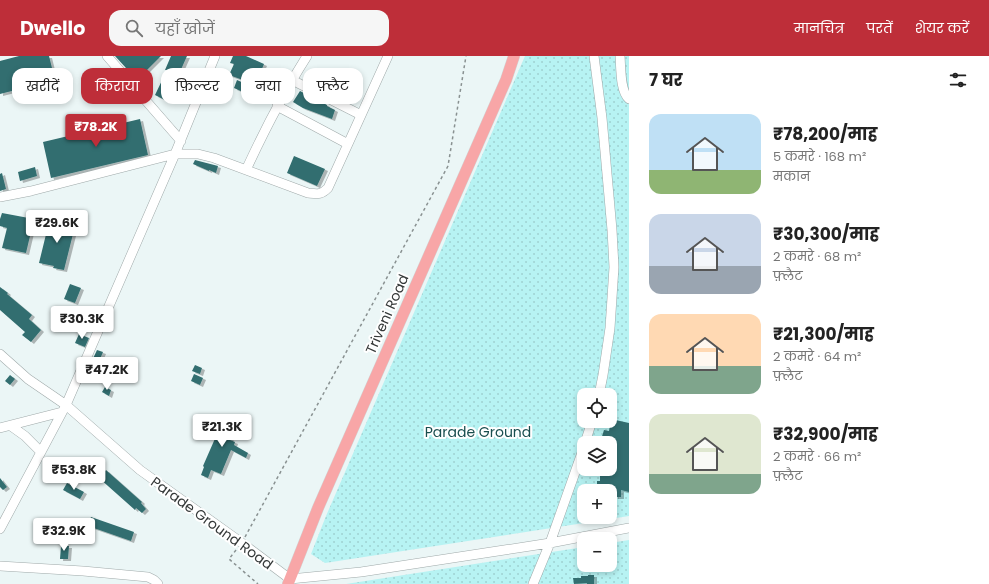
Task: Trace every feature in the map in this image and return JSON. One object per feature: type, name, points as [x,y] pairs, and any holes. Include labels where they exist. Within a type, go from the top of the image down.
[{"type":"main road","name":"Triveni Road","points":[[289,582],[318,508],[502,87],[514,56]]},
{"type":"street","points":[[107,56],[180,141]]},
{"type":"street","points":[[0,529],[64,409],[175,154],[215,56]]},
{"type":"street","points":[[295,75],[307,56]]},
{"type":"street","points":[[0,198],[175,154],[198,154],[214,158],[308,193],[323,193],[328,188],[388,56]]},
{"type":"street","points":[[594,56],[602,118],[614,267],[610,328],[600,388]]},
{"type":"street","points":[[620,56],[623,90],[629,99]]},
{"type":"street","points":[[295,82],[361,115]]},
{"type":"street","points":[[246,170],[277,106],[348,144]]},
{"type":"street","name":"Parade Ground Road","points":[[0,354],[64,409],[140,470],[242,543],[289,582]]},
{"type":"street","points":[[0,428],[11,426],[64,409]]},
{"type":"street","points":[[11,426],[25,436],[41,452]]},
{"type":"street","points":[[533,584],[550,543],[577,467]]},
{"type":"street","points":[[289,582],[550,543],[629,528]]},
{"type":"street","points":[[0,566],[148,577],[158,584]]},
{"type":"path","points":[[258,584],[229,559],[242,543],[448,166],[466,56]]},
{"type":"green space","name":"Parade Ground","points":[[525,56],[629,56],[629,516],[617,518],[617,484],[577,484],[577,524],[325,563],[311,554],[326,516]]},
{"type":"green space","points":[[629,540],[629,584],[346,584],[577,548],[577,572],[617,572],[617,542]]},
{"type":"building","points":[[19,56],[49,56],[52,68],[12,68],[12,91],[0,94],[0,61]]},
{"type":"building","points":[[115,56],[161,56],[149,68],[126,68]]},
{"type":"building","points":[[171,56],[187,56],[182,68],[166,68]]},
{"type":"building","points":[[233,56],[246,56],[264,64],[262,68],[241,68],[241,79],[233,76],[232,68],[234,64],[230,63]]},
{"type":"building","points":[[237,80],[241,82],[241,91],[234,88]]},
{"type":"building","points":[[161,82],[161,98],[155,95]]},
{"type":"building","points":[[300,91],[303,93],[303,104],[327,105],[335,110],[332,119],[303,108],[295,103],[295,99]]},
{"type":"building","points":[[140,119],[148,155],[51,178],[43,142]]},
{"type":"building","points":[[294,156],[325,169],[317,186],[287,173]]},
{"type":"building","points":[[195,160],[218,166],[216,173],[193,164]]},
{"type":"building","points":[[35,167],[37,176],[20,181],[18,172]]},
{"type":"building","points":[[2,173],[6,189],[0,191],[0,174]]},
{"type":"building","points":[[2,213],[34,219],[26,253],[2,248],[7,228],[0,226]]},
{"type":"building","points":[[50,218],[75,226],[64,270],[39,263]]},
{"type":"building","points":[[70,284],[81,288],[75,303],[64,299]]},
{"type":"building","points":[[0,287],[32,315],[29,319],[41,330],[31,342],[22,335],[25,332],[0,310]]},
{"type":"building","points":[[79,334],[89,338],[85,347],[75,343]]},
{"type":"building","points":[[97,350],[103,352],[100,359],[99,358],[96,368],[90,365]]},
{"type":"building","points":[[195,365],[202,368],[200,374],[192,371]]},
{"type":"building","points":[[194,374],[203,378],[200,385],[191,381]]},
{"type":"building","points":[[10,375],[15,379],[10,385],[5,381]]},
{"type":"building","points":[[105,387],[111,390],[109,396],[102,392]]},
{"type":"building","points":[[225,415],[242,422],[240,428],[235,426],[230,440],[235,442],[234,445],[248,453],[246,458],[231,450],[221,474],[211,470],[208,478],[201,475],[203,466],[217,434],[218,435]]},
{"type":"building","points":[[617,420],[629,423],[629,492],[621,490],[621,497],[617,497],[617,484],[597,484],[597,481],[600,481],[600,476],[617,476],[617,436],[602,436],[604,430],[609,431],[610,428],[617,428]]},
{"type":"building","points":[[106,470],[142,502],[141,503],[146,509],[142,513],[136,508],[135,510],[99,478]]},
{"type":"building","points":[[0,478],[7,487],[3,490],[0,487]]},
{"type":"building","points":[[67,483],[84,492],[80,499],[63,490]]},
{"type":"building","points":[[91,517],[134,532],[131,541],[88,526]]},
{"type":"building","points":[[61,546],[69,546],[68,559],[60,559]]},
{"type":"building","points":[[594,575],[594,584],[574,584],[573,578],[581,578],[581,576]]}]
